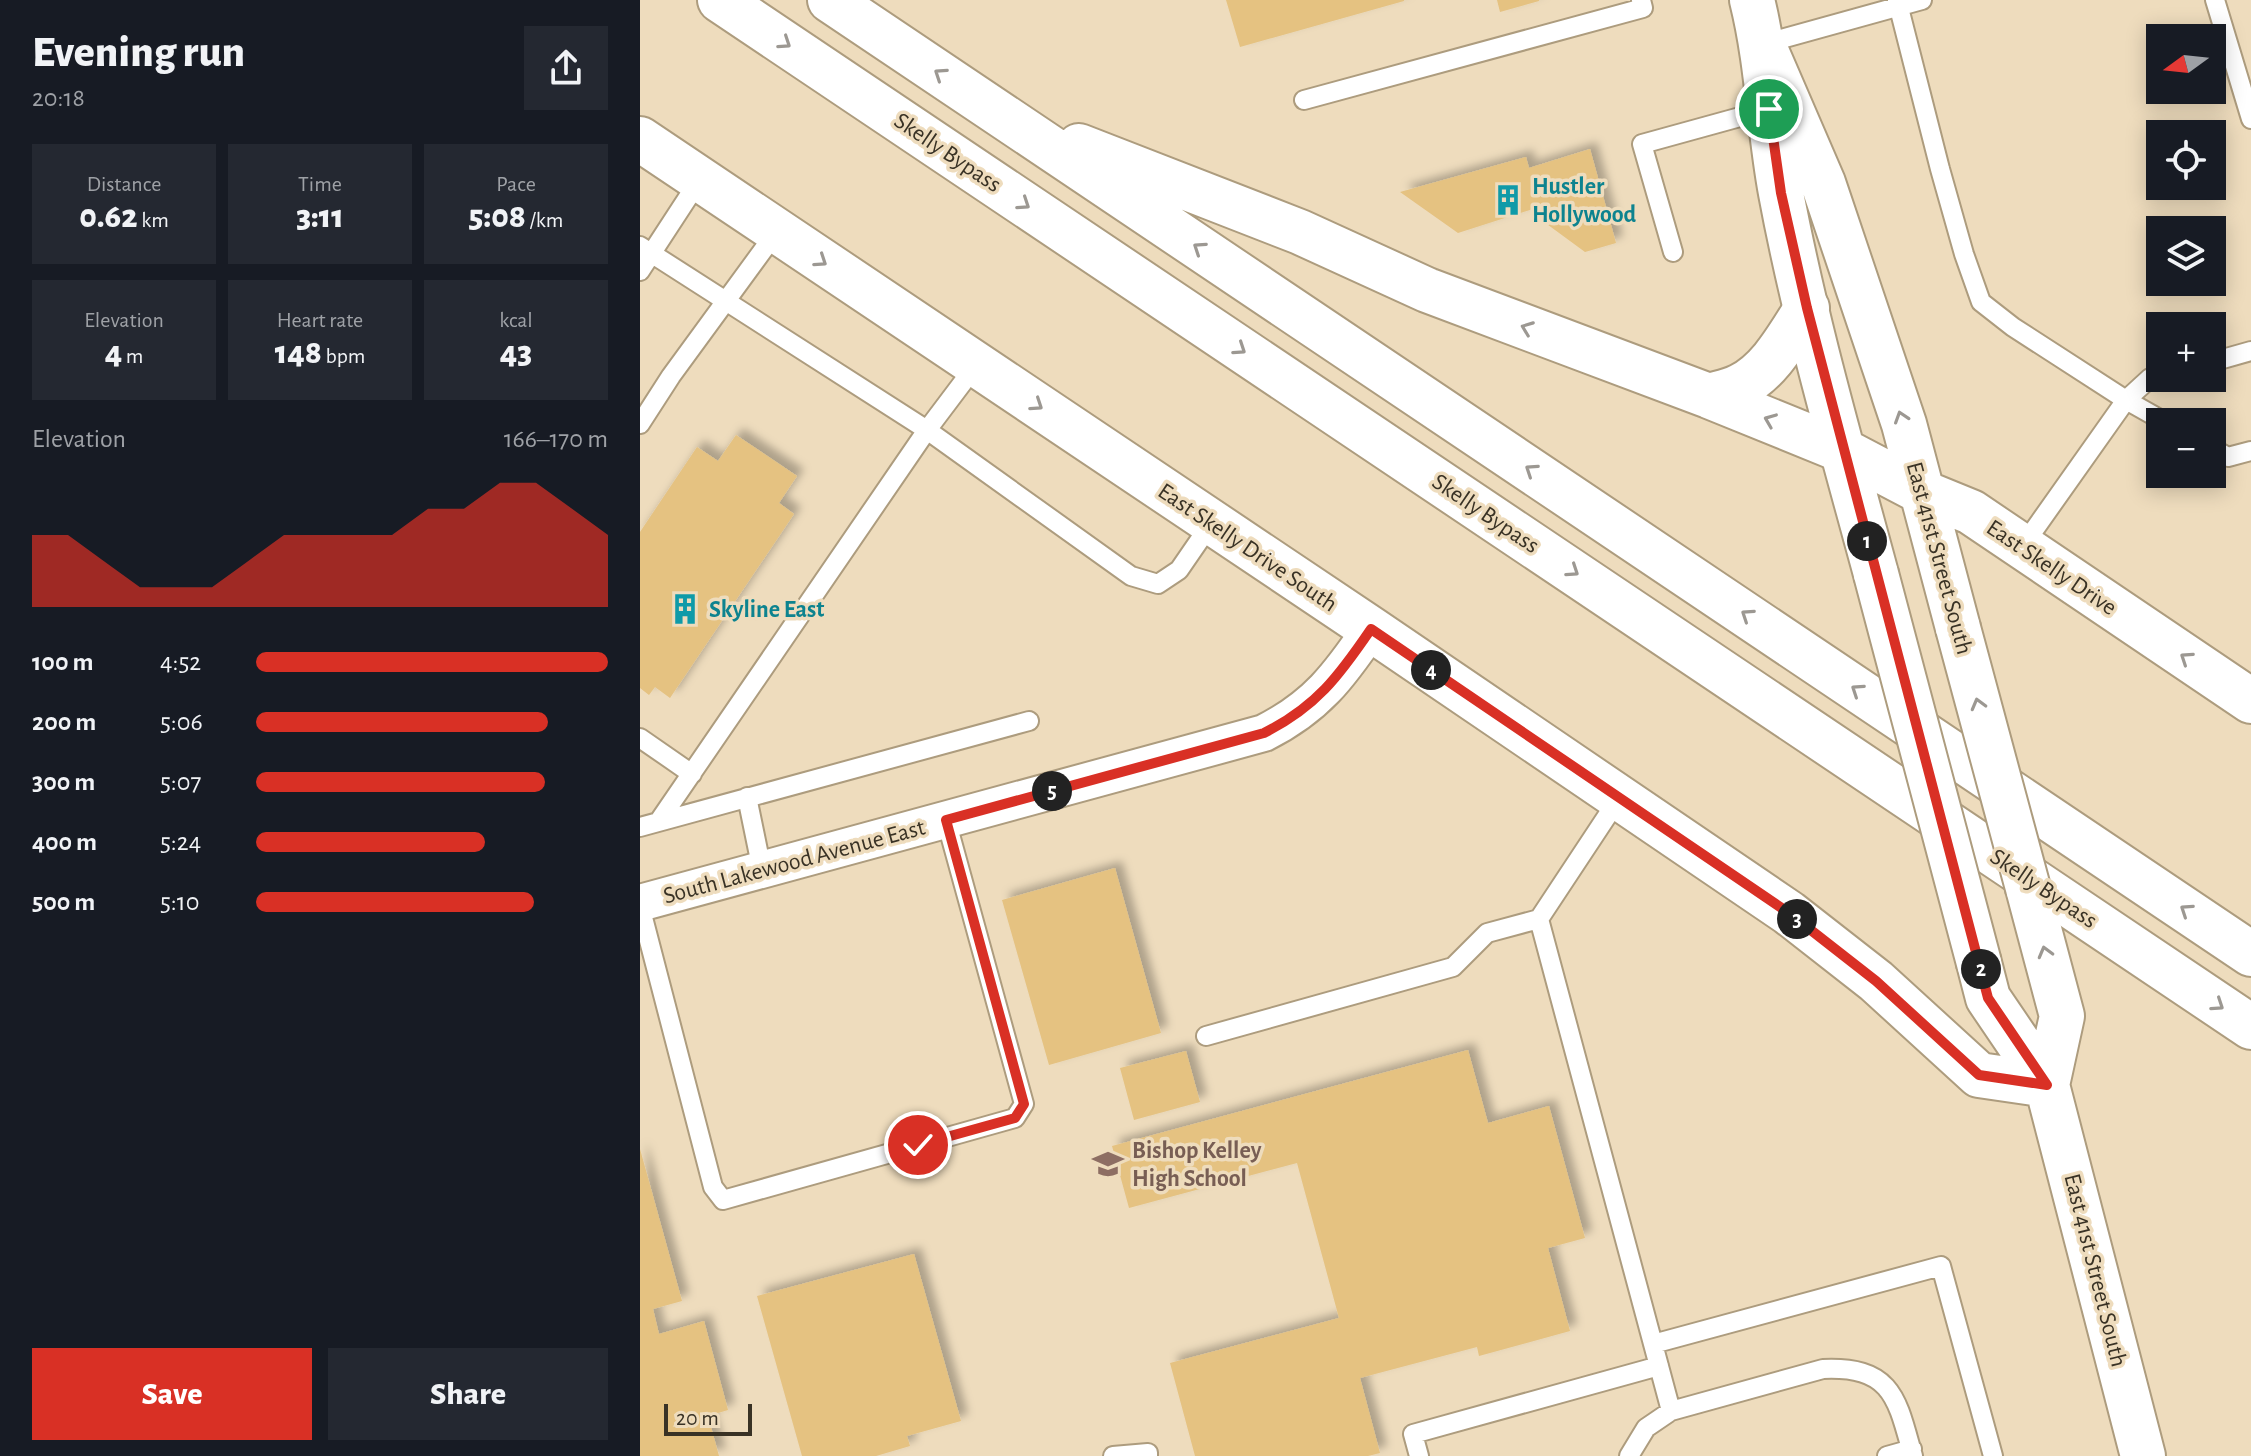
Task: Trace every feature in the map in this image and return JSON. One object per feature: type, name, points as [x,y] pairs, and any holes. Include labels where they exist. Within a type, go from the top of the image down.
[{"type":"main road","name":"Skelly Bypass","points":[[720,0],[2251,1027]]},
{"type":"main road","points":[[830,0],[2251,954]]},
{"type":"main road","name":"East 41st Street South","points":[[1752,0],[1763,44],[1781,193],[1807,308],[1988,998],[2047,1085],[2143,1456]]},
{"type":"main road","name":"East 41st Street South","points":[[1763,44],[1823,183],[1904,424],[2062,1016],[2047,1085]]},
{"type":"main road","name":"East Skelly Drive","points":[[1005,118],[1300,232],[1427,290],[1709,396],[1842,450],[1922,492],[1971,512],[2251,701]]},
{"type":"main road","name":"East Skelly Drive South","points":[[640,139],[1789,913],[1876,981],[1979,1075],[2047,1085]]},
{"type":"main road","points":[[1709,396],[1740,386],[1756,375],[1771,361],[1807,308]]},
{"type":"street","name":"South Lakewood Avenue East","points":[[640,905],[1264,733],[1292,719],[1340,674],[1371,629]]},
{"type":"lane","points":[[1304,100],[1643,8],[1641,0]]},
{"type":"lane","points":[[1763,44],[1898,3],[1922,0]]},
{"type":"lane","points":[[2215,0],[2251,119]]},
{"type":"lane","points":[[1898,3],[1948,197],[1981,302],[2013,327],[2146,411]]},
{"type":"lane","points":[[1673,252],[1642,144],[1769,109]]},
{"type":"lane","points":[[640,271],[646,250],[700,179]]},
{"type":"lane","points":[[640,424],[777,231]]},
{"type":"lane","points":[[646,250],[927,430],[1131,576],[1158,584],[1179,570],[1212,522]]},
{"type":"lane","points":[[2226,358],[2251,351]]},
{"type":"lane","points":[[659,821],[927,430],[976,365]]},
{"type":"lane","points":[[2022,547],[2126,400],[2146,382]]},
{"type":"lane","points":[[2226,456],[2251,451]]},
{"type":"lane","points":[[640,827],[1029,721]]},
{"type":"lane","points":[[640,738],[692,774]]},
{"type":"lane","points":[[747,797],[762,870]]},
{"type":"lane","points":[[1206,1036],[1453,967],[1487,933],[1539,919],[1619,798]]},
{"type":"lane","points":[[640,905],[713,1187],[723,1200],[1015,1118],[1024,1104],[946,820]]},
{"type":"lane","points":[[1539,919],[1671,1411]]},
{"type":"lane","points":[[1653,1344],[1941,1266],[1993,1456]]},
{"type":"lane","points":[[1419,1456],[1413,1434],[1659,1366]]},
{"type":"lane","points":[[1629,1456],[1646,1428],[1671,1411],[1823,1369],[1846,1368],[1869,1373],[1887,1388],[1901,1411],[1912,1453],[1887,1456]]},
{"type":"lane","points":[[1113,1456],[1148,1455]]},
{"type":"building","points":[[1226,0],[1404,0],[1404,1],[1240,47]]},
{"type":"building","points":[[1497,0],[1539,0],[1539,1],[1500,12]]},
{"type":"building","name":"Hustler Hollywood","points":[[1590,149],[1616,243],[1585,252],[1540,219],[1536,208],[1458,233],[1400,192],[1526,157],[1529,168]]},
{"type":"building","name":"Skyline East","points":[[736,435],[797,476],[779,503],[794,514],[670,698],[655,687],[649,695],[640,688],[640,532],[697,447],[718,461]]},
{"type":"building","points":[[1115,868],[1161,1033],[1049,1065],[1002,900]]},
{"type":"building","points":[[1468,1050],[1488,1123],[1549,1106],[1585,1238],[1548,1248],[1570,1331],[1479,1356],[1477,1347],[1360,1378],[1380,1453],[1368,1456],[1195,1456],[1170,1363],[1339,1318],[1297,1163],[1129,1208],[1112,1146]]},
{"type":"building","points":[[1186,1051],[1200,1102],[1134,1120],[1120,1068]]},
{"type":"building","points":[[640,1149],[682,1301],[653,1309],[659,1334],[704,1321],[728,1410],[708,1416],[719,1456],[640,1456]]},
{"type":"building","points":[[914,1254],[961,1421],[907,1436],[910,1446],[876,1456],[802,1456],[757,1296]]},
{"type":"place","name":"Hustler Hollywood","points":[[1508,200]]},
{"type":"place","name":"Skyline East","points":[[685,609]]},
{"type":"place","name":"Bishop Kelley High School","points":[[1108,1164]]},
{"type":"route","points":[[918,1145],[1015,1118],[1024,1104],[946,820],[1264,733],[1292,719],[1340,674],[1371,629],[1789,913],[1876,981],[1979,1075],[2047,1085],[1988,998],[1807,308],[1781,193],[1769,109]]}]
